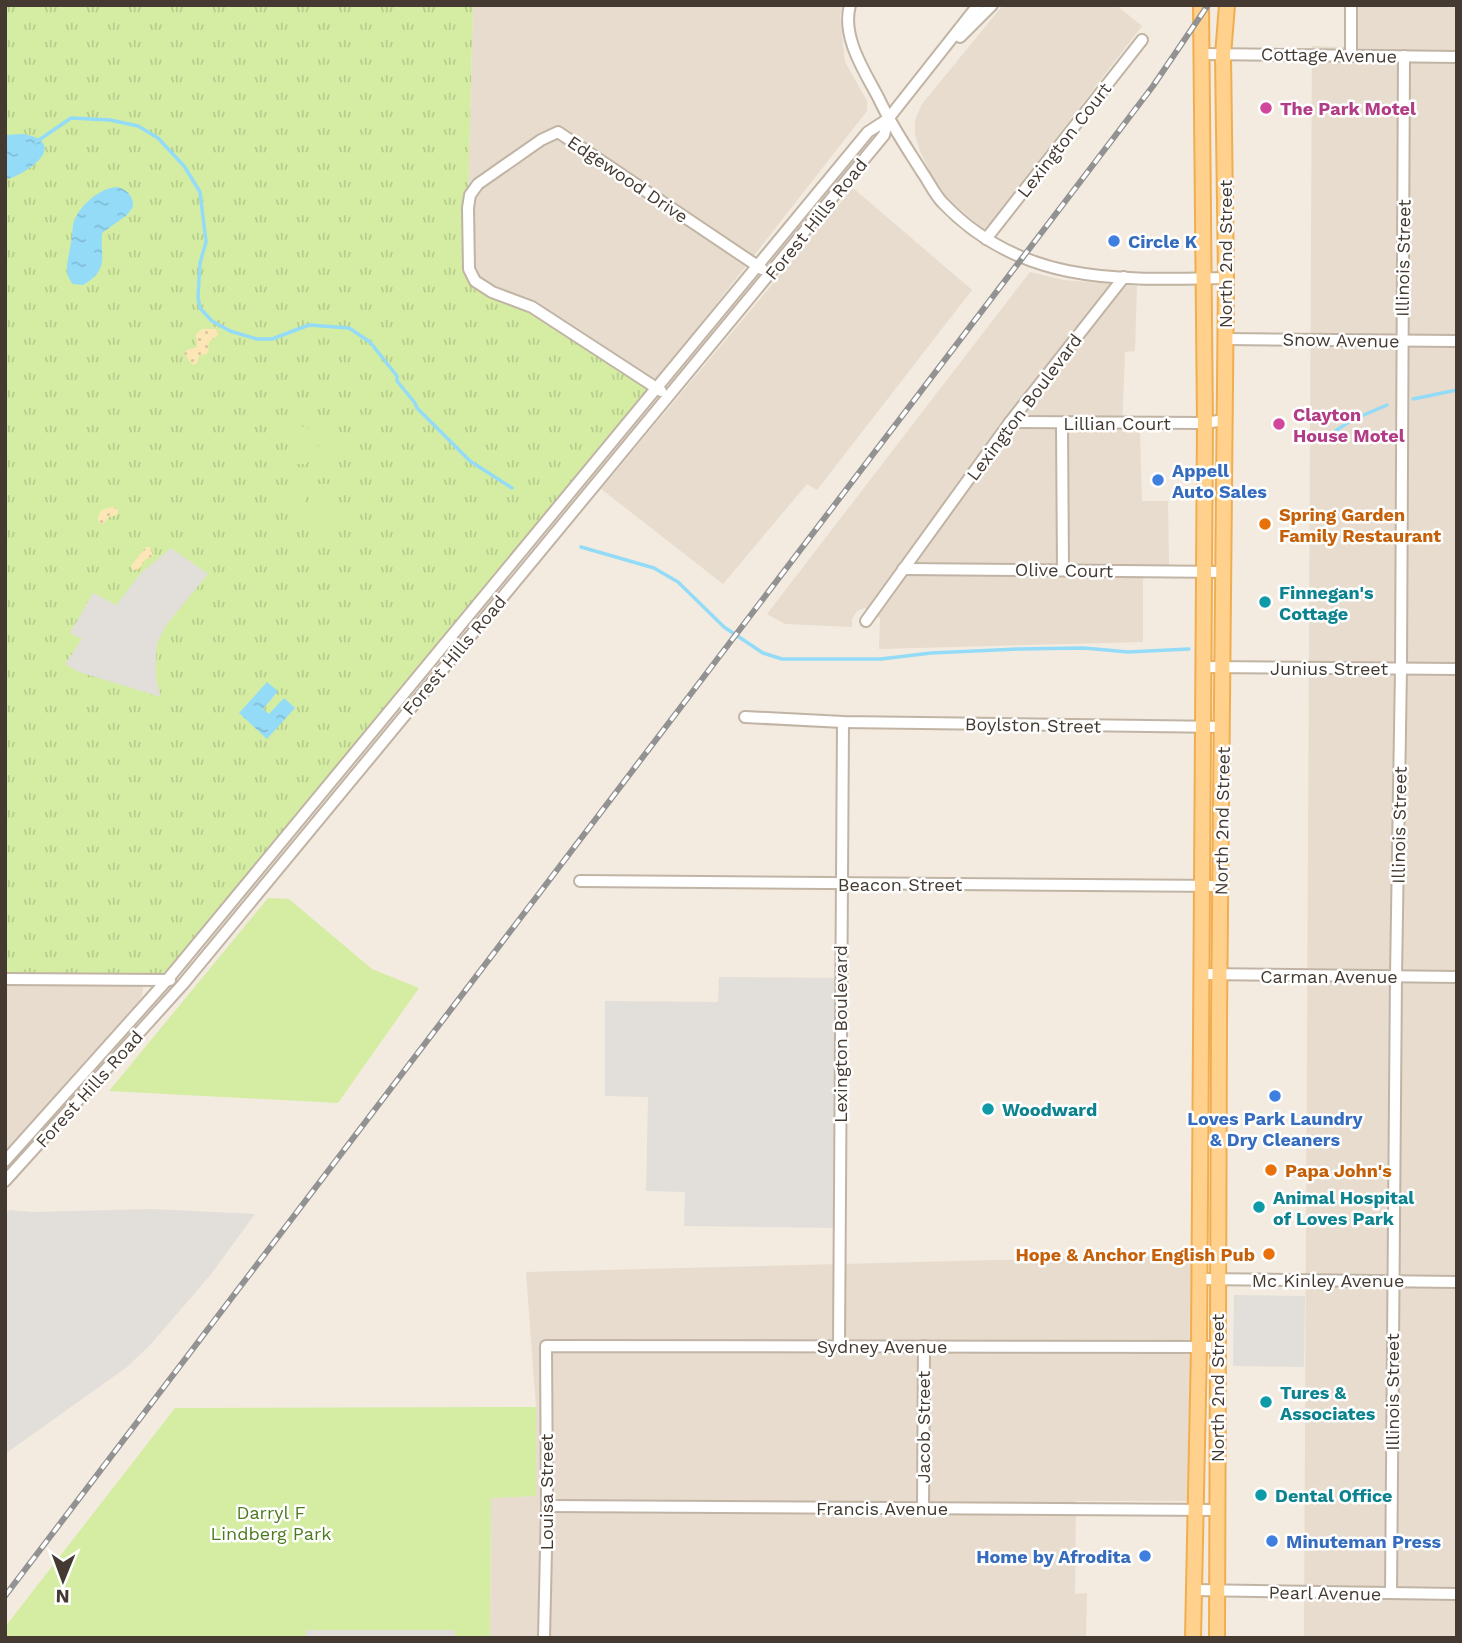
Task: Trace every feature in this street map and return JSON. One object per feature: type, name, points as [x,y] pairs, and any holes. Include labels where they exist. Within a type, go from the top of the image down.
[{"type":"main road","name":"North 2nd Street","points":[[1193,1638],[1199,1347],[1205,423],[1201,5]]},
{"type":"main road","name":"North 2nd Street","points":[[1217,1638],[1226,339],[1223,55],[1227,5]]},
{"type":"street","points":[[849,5],[847,14],[852,47],[888,119],[942,202],[986,239],[1037,265],[1077,274],[1226,278]]},
{"type":"street","name":"Forest Hills Road","points":[[5,1161],[168,979],[868,132],[888,119],[978,5]]},
{"type":"street","name":"Forest Hills Road","points":[[923,73],[992,5]]},
{"type":"street","points":[[1351,5],[1351,56]]},
{"type":"street","name":"Lexington Court","points":[[986,239],[1142,40]]},
{"type":"street","name":"Cottage Avenue","points":[[1202,54],[1457,57]]},
{"type":"street","name":"Illinois Street","points":[[1391,1593],[1401,668],[1404,56]]},
{"type":"street","name":"Forest Hills Road","points":[[5,1181],[183,984],[884,135],[888,119]]},
{"type":"street","name":"Edgewood Drive","points":[[670,396],[532,307],[492,292],[475,281],[469,269],[468,208],[470,195],[478,184],[541,140],[558,132],[770,274]]},
{"type":"street","name":"Lexington Boulevard","points":[[866,621],[1010,422],[1124,277]]},
{"type":"street","name":"Snow Avenue","points":[[1226,339],[1457,341]]},
{"type":"street","name":"Lillian Court","points":[[1010,422],[1205,423],[1224,420]]},
{"type":"street","points":[[1062,424],[1063,570]]},
{"type":"street","name":"Olive Court","points":[[903,569],[1224,572]]},
{"type":"street","name":"Junius Street","points":[[1202,667],[1457,669]]},
{"type":"street","name":"Boylston Street","points":[[745,717],[844,722],[1223,727]]},
{"type":"street","name":"Lexington Boulevard","points":[[839,1346],[844,722]]},
{"type":"street","points":[[355,753],[366,762]]},
{"type":"street","points":[[306,812],[318,819]]},
{"type":"street","name":"Beacon Street","points":[[580,881],[1221,886]]},
{"type":"street","name":"Carman Avenue","points":[[1201,974],[1457,977]]},
{"type":"street","points":[[5,979],[168,979],[183,984]]},
{"type":"street","points":[[40,1122],[52,1130]]},
{"type":"street","name":"Mc Kinley Avenue","points":[[1199,1279],[1457,1282]]},
{"type":"street","name":"Sydney Avenue","points":[[546,1346],[1218,1347]]},
{"type":"street","name":"Louisa Street","points":[[544,1638],[547,1507],[546,1346]]},
{"type":"street","name":"Jacob Street","points":[[923,1508],[924,1346]]},
{"type":"street","name":"Francis Avenue","points":[[547,1507],[1216,1510]]},
{"type":"street","name":"Pearl Avenue","points":[[1194,1590],[1457,1594]]},
{"type":"shaded area","points":[[473,5],[842,5],[840,16],[845,62],[867,101],[867,111],[652,386],[466,276]]},
{"type":"shaded area","points":[[1003,5],[1116,5],[1142,26],[985,230],[950,201],[932,177],[915,135],[915,120],[922,104]]},
{"type":"shaded area","points":[[1344,5],[1457,5],[1457,1638],[1304,1638],[1312,46],[1345,47]]},
{"type":"shaded area","points":[[853,188],[972,290],[817,490],[807,484],[723,584],[601,489]]},
{"type":"shaded area","points":[[1030,272],[1063,280],[1137,286],[1135,351],[1125,352],[1122,432],[1140,433],[1142,501],[1168,501],[1169,565],[1143,566],[1143,642],[879,649],[880,618],[865,608],[857,611],[852,619],[852,627],[785,624],[767,614]]},
{"type":"shaded area","points":[[171,548],[208,574],[167,624],[159,639],[156,648],[156,679],[161,697],[79,672],[65,664],[82,639],[70,633],[93,593],[116,605],[141,573]]},
{"type":"shaded area","points":[[719,977],[841,978],[840,1228],[684,1226],[685,1192],[646,1191],[648,1097],[605,1096],[605,1001],[718,1002]]},
{"type":"shaded area","points":[[5,978],[140,983],[143,988],[137,1003],[5,1150]]},
{"type":"shaded area","points":[[152,1209],[255,1214],[212,1273],[151,1344],[127,1367],[5,1454],[5,1215],[10,1210],[32,1212]]},
{"type":"shaded area","points":[[1192,1255],[1188,1501],[1076,1501],[1075,1594],[1087,1593],[1086,1638],[490,1638],[491,1498],[536,1496],[536,1407],[526,1272]]},
{"type":"shaded area","points":[[1234,1295],[1305,1296],[1304,1367],[1233,1366]]},
{"type":"shaded area","points":[[306,1630],[455,1630],[455,1638],[306,1638]]},
{"type":"green space","points":[[5,5],[473,5],[466,276],[652,386],[163,977],[5,976]]},
{"type":"green space","points":[[291,426],[308,427],[307,464],[290,464]]},
{"type":"green space","points":[[319,426],[336,427],[335,464],[318,463]]},
{"type":"green space","points":[[289,483],[306,484],[305,521],[288,520]]},
{"type":"green space","points":[[318,484],[335,484],[334,521],[317,521]]},
{"type":"green space","points":[[268,898],[289,899],[372,969],[419,988],[338,1103],[109,1091]]},
{"type":"green space","name":"Darryl F Lindberg Park","points":[[536,1407],[536,1496],[491,1498],[490,1638],[5,1638],[5,1627],[175,1408]]},
{"type":"sand","points":[[202,329],[216,329],[218,335],[209,342],[208,353],[199,356],[197,363],[193,365],[184,354],[197,347],[196,334]]},
{"type":"sand","points":[[113,507],[118,510],[117,515],[109,517],[103,524],[99,523],[101,510]]},
{"type":"sand","points":[[146,547],[150,547],[153,556],[146,559],[138,570],[133,570],[131,566]]},
{"type":"water","points":[[24,134],[37,138],[44,144],[44,151],[24,172],[5,180],[5,135]]},
{"type":"water","points":[[117,187],[129,194],[133,207],[127,215],[102,233],[102,262],[97,274],[83,285],[73,284],[67,267],[75,218],[84,205],[96,195]]},
{"type":"water","points":[[267,682],[278,691],[263,709],[269,714],[284,698],[295,708],[267,739],[239,713]]},
{"type":"waterway","points":[[36,142],[71,118],[110,120],[138,126],[158,138],[184,166],[200,192],[206,242],[200,263],[198,297],[200,308],[212,321],[230,331],[257,339],[272,339],[309,325],[349,328],[370,342],[397,376],[397,381],[417,408],[470,461],[512,488]]},
{"type":"waterway","points":[[1413,399],[1457,390]]},
{"type":"waterway","points":[[1323,439],[1352,420],[1387,405]]},
{"type":"waterway","points":[[581,547],[654,568],[678,582],[724,627],[763,653],[782,659],[881,659],[931,653],[1018,649],[1084,648],[1128,652],[1189,649]]},
{"type":"railway","points":[[5,1596],[1153,86],[1208,5]]},
{"type":"place","name":"The Park Motel","points":[[1266,108]]},
{"type":"place","name":"Circle K","points":[[1114,241]]},
{"type":"place","name":"Clayton House Motel","points":[[1279,424]]},
{"type":"place","name":"Appell Auto Sales","points":[[1158,480]]},
{"type":"place","name":"Spring Garden Family Restaurant","points":[[1265,524]]},
{"type":"place","name":"Finnegan's Cottage","points":[[1265,602]]},
{"type":"place","name":"Loves Park Laundry & Dry Cleaners","points":[[1275,1096]]},
{"type":"place","name":"Woodward","points":[[988,1109]]},
{"type":"place","name":"Papa John's","points":[[1271,1170]]},
{"type":"place","name":"Animal Hospital of Loves Park","points":[[1259,1207]]},
{"type":"place","name":"Hope & Anchor English Pub","points":[[1269,1254]]},
{"type":"place","name":"Tures & Associates","points":[[1266,1402]]},
{"type":"place","name":"Dental Office","points":[[1261,1495]]},
{"type":"place","name":"Minuteman Press","points":[[1272,1541]]},
{"type":"place","name":"Home by Afrodita","points":[[1145,1556]]}]
